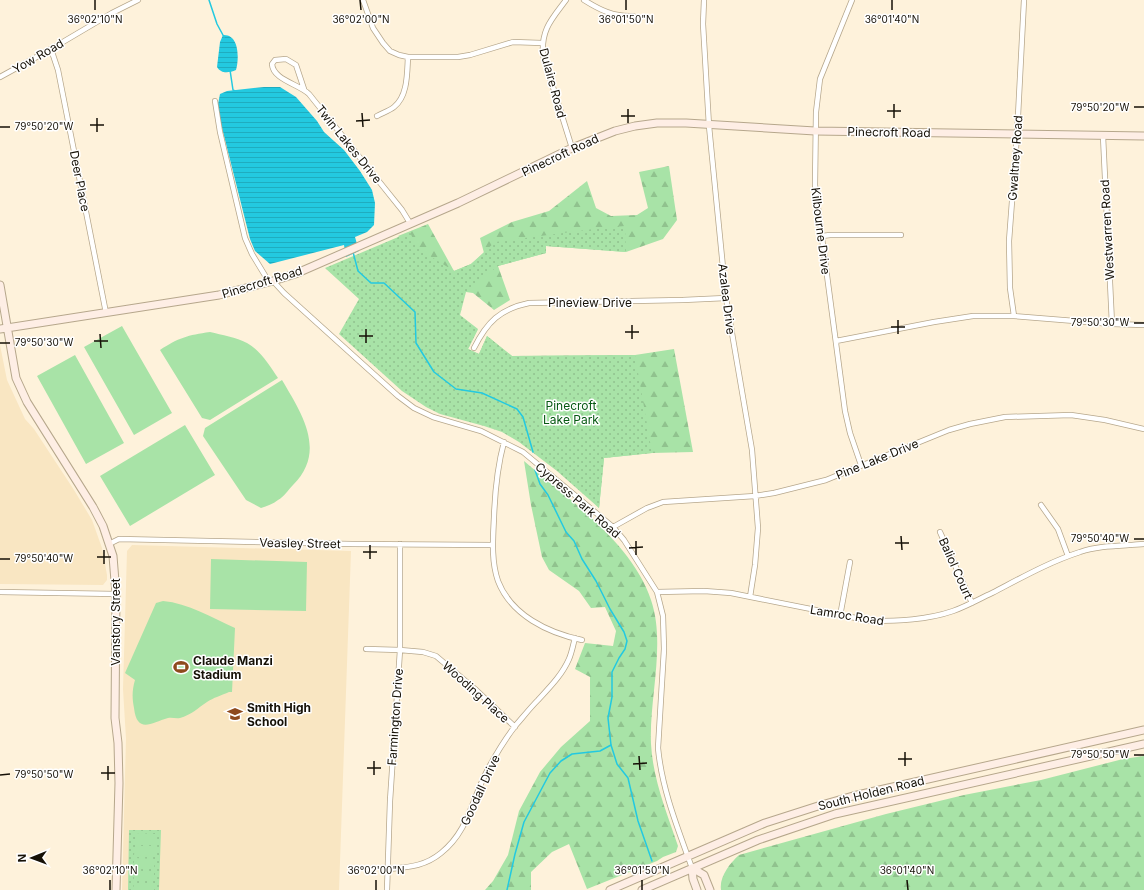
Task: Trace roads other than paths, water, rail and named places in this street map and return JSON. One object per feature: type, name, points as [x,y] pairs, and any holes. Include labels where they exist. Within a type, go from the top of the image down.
[{"type":"street","name":"Yow Road","points":[[0,77],[112,13],[138,0]]},
{"type":"street","points":[[362,0],[373,28],[382,43],[390,51],[408,57],[458,57],[470,55],[513,42],[542,43]]},
{"type":"street","name":"Dulaire Road","points":[[566,0],[546,28],[542,43],[543,55],[572,148]]},
{"type":"street","points":[[584,0],[601,10],[614,14],[633,16]]},
{"type":"street","name":"Azalea Drive","points":[[704,0],[703,24],[709,126],[726,298],[752,450],[757,535],[755,565],[750,597]]},
{"type":"street","name":"Kilbourne Drive","points":[[852,0],[820,79],[815,131],[815,185],[847,424],[861,465]]},
{"type":"street","name":"Gwaltney Road","points":[[1014,316],[1010,288],[1009,241],[1024,0]]},
{"type":"street","name":"Deer Place","points":[[51,49],[58,70],[106,313]]},
{"type":"street","points":[[377,116],[394,107],[402,97],[405,86],[408,57]]},
{"type":"street","name":"Twin Lakes Drive","points":[[304,89],[274,73],[272,64],[274,60],[291,60],[296,65],[304,89],[402,210],[410,223]]},
{"type":"street","points":[[215,101],[220,132],[245,238],[252,254],[271,282]]},
{"type":"street","name":"Pinecroft Road","points":[[3,329],[219,295],[271,282],[295,274],[458,203],[572,148],[615,131],[634,126],[657,123],[815,131],[1144,136]]},
{"type":"street","name":"Westwarren Road","points":[[1103,136],[1112,324]]},
{"type":"street","points":[[822,236],[901,235]]},
{"type":"street","name":"Cypress Park Road","points":[[271,282],[398,396],[414,408],[433,417],[482,431],[523,452],[613,527],[624,540],[657,592],[663,616],[664,649],[658,748],[659,761],[670,806],[692,868]]},
{"type":"street","name":"Vanstory Street","points":[[0,285],[3,329],[16,378],[27,402],[94,507],[113,556],[116,594],[115,705],[119,783],[116,890]]},
{"type":"street","name":"Pineview Drive","points":[[474,348],[484,330],[502,312],[514,306],[528,303],[616,302],[726,298]]},
{"type":"street","points":[[836,342],[934,322],[973,316],[1014,316],[1112,324],[1144,325]]},
{"type":"street","name":"Pine Lake Drive","points":[[613,527],[647,508],[663,502],[755,496],[774,493],[826,480],[949,430],[1005,417],[1071,415],[1105,420],[1144,430]]},
{"type":"street","points":[[504,442],[495,484],[492,545],[494,565],[498,581],[516,608],[530,619],[552,630],[582,640]]},
{"type":"street","points":[[1041,505],[1058,530],[1068,556]]},
{"type":"street","name":"Baliol Court","points":[[940,532],[972,603]]},
{"type":"street","name":"Veasley Street","points":[[109,544],[119,539],[492,545]]},
{"type":"street","name":"Farmington Drive","points":[[387,890],[386,869],[400,650],[400,544]]},
{"type":"street","name":"Lamroc Road","points":[[657,592],[704,591],[750,597],[871,621],[894,621],[934,616],[953,611],[972,603],[1035,570],[1082,551],[1144,544]]},
{"type":"street","points":[[840,616],[850,562]]},
{"type":"street","points":[[0,592],[116,594]]},
{"type":"street","name":"Goodall Drive","points":[[386,869],[411,867],[427,862],[441,853],[453,841],[463,827],[487,770],[515,727],[537,700],[551,688],[562,673],[569,658],[575,638]]},
{"type":"street","name":"Wooding Place","points":[[366,649],[423,652],[436,656],[515,727]]},
{"type":"street","name":"South Holden Road","points":[[610,890],[765,823],[818,806],[1144,730]]},
{"type":"street","name":"South Holden Road","points":[[642,890],[758,840],[835,814],[1144,744]]},
{"type":"street","points":[[692,868],[693,879],[697,890]]},
{"type":"street","points":[[692,868],[704,875],[710,890]]},
{"type":"water","points":[[223,35],[229,36],[233,39],[237,48],[238,60],[236,70],[231,72],[223,72],[217,67],[220,42]]},
{"type":"water","points":[[264,87],[280,87],[296,97],[317,121],[324,132],[344,150],[372,190],[375,203],[374,225],[367,232],[355,237],[359,251],[346,257],[344,245],[270,264],[255,251],[250,239],[220,120],[218,104],[220,94],[227,91]]},
{"type":"waterway","points":[[209,0],[217,24],[224,37]]},
{"type":"waterway","points":[[230,70],[233,90],[235,91]]},
{"type":"waterway","points":[[353,252],[358,271],[371,283],[384,283],[415,312],[416,343],[434,372],[456,389],[482,393],[517,409],[523,417],[533,452]]},
{"type":"waterway","points":[[535,470],[540,484],[548,495],[566,532],[574,541],[582,559],[624,632],[627,641],[625,649],[612,672],[612,697],[608,718],[611,745],[617,764],[628,778],[638,821],[652,861]]},
{"type":"waterway","points":[[507,890],[524,822],[550,773],[561,761],[572,754],[600,751],[611,745]]},
{"type":"place","name":"Claude Manzi Stadium","points":[[181,667]]},
{"type":"place","name":"Smith High School","points":[[235,714]]},
{"type":"park label","name":"Pinecroft Lake Park","points":[[571,412]]}]
